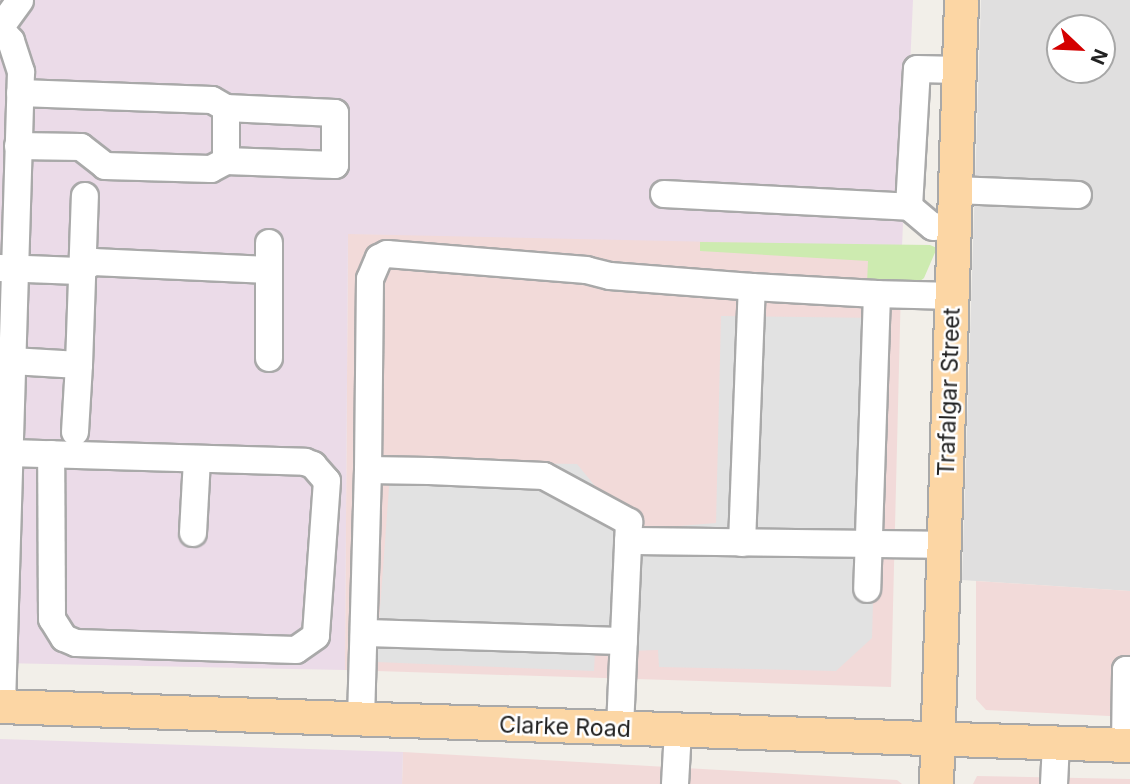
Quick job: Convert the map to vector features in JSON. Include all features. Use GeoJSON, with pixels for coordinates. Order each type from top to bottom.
{"type":"FeatureCollection","features":[{"type":"Feature","properties":{"kind":"main road","name":"Trafalgar Street"},"geometry":{"type":"LineString","coordinates":[[936,784],[961,0]]}},
{"type":"Feature","properties":{"kind":"main road","name":"Clarke Road"},"geometry":{"type":"LineString","coordinates":[[1,706],[1127,745]]}},
{"type":"Feature","properties":{"kind":"street"},"geometry":{"type":"LineString","coordinates":[[1,706],[5,453],[12,360],[8,210],[18,146],[21,72],[11,41],[0,28],[20,0]]}},
{"type":"Feature","properties":{"kind":"street"},"geometry":{"type":"LineString","coordinates":[[909,207],[917,69],[959,70]]}},
{"type":"Feature","properties":{"kind":"street"},"geometry":{"type":"LineString","coordinates":[[18,146],[81,147],[105,166],[211,169],[226,161],[335,165],[335,113],[226,108],[212,100],[20,93]]}},
{"type":"Feature","properties":{"kind":"street"},"geometry":{"type":"LineString","coordinates":[[226,108],[226,161]]}},
{"type":"Feature","properties":{"kind":"street"},"geometry":{"type":"LineString","coordinates":[[955,190],[1078,195]]}},
{"type":"Feature","properties":{"kind":"street"},"geometry":{"type":"LineString","coordinates":[[664,194],[909,207],[933,227],[954,226]]}},
{"type":"Feature","properties":{"kind":"street"},"geometry":{"type":"LineString","coordinates":[[75,432],[79,365],[79,271],[85,196]]}},
{"type":"Feature","properties":{"kind":"street"},"geometry":{"type":"LineString","coordinates":[[268,358],[269,243]]}},
{"type":"Feature","properties":{"kind":"street"},"geometry":{"type":"LineString","coordinates":[[360,720],[365,632],[370,279],[379,258],[387,254],[533,265],[752,287],[952,296]]}},
{"type":"Feature","properties":{"kind":"street"},"geometry":{"type":"LineString","coordinates":[[8,268],[79,271],[93,262],[269,270]]}},
{"type":"Feature","properties":{"kind":"street"},"geometry":{"type":"LineString","coordinates":[[742,543],[752,287]]}},
{"type":"Feature","properties":{"kind":"street"},"geometry":{"type":"LineString","coordinates":[[867,589],[877,294]]}},
{"type":"Feature","properties":{"kind":"street"},"geometry":{"type":"LineString","coordinates":[[12,360],[79,365]]}},
{"type":"Feature","properties":{"kind":"street"},"geometry":{"type":"LineString","coordinates":[[5,453],[51,454],[305,462],[327,481],[320,621],[316,636],[296,650],[76,643],[64,638],[52,618],[51,454]]}},
{"type":"Feature","properties":{"kind":"street"},"geometry":{"type":"LineString","coordinates":[[193,533],[197,459]]}},
{"type":"Feature","properties":{"kind":"street"},"geometry":{"type":"LineString","coordinates":[[368,470],[544,476],[629,522],[620,729]]}},
{"type":"Feature","properties":{"kind":"street"},"geometry":{"type":"LineString","coordinates":[[628,541],[944,545]]}},
{"type":"Feature","properties":{"kind":"street"},"geometry":{"type":"LineString","coordinates":[[365,632],[624,641]]}},
{"type":"Feature","properties":{"kind":"street"},"geometry":{"type":"LineString","coordinates":[[1127,745],[1126,670],[1130,670]]}},
{"type":"Feature","properties":{"kind":"street"},"geometry":{"type":"LineString","coordinates":[[675,784],[678,731]]}},
{"type":"Feature","properties":{"kind":"street"},"geometry":{"type":"LineString","coordinates":[[1054,784],[1056,743]]}},
{"type":"Feature","properties":{"kind":"shaded area"},"geometry":{"type":"Polygon","coordinates":[[[0,0],[913,0],[902,246],[348,234],[345,670],[0,663],[0,0]]]}},
{"type":"Feature","properties":{"kind":"shaded area"},"geometry":{"type":"Polygon","coordinates":[[[981,0],[1130,0],[1130,591],[962,580],[981,0]]]}},
{"type":"Feature","properties":{"kind":"shaded area"},"geometry":{"type":"Polygon","coordinates":[[[348,234],[568,235],[902,246],[891,687],[345,670],[348,234]]]}},
{"type":"Feature","properties":{"kind":"shaded area"},"geometry":{"type":"Polygon","coordinates":[[[721,316],[881,318],[872,638],[836,671],[659,667],[658,650],[595,652],[594,671],[376,662],[391,461],[577,464],[631,530],[716,523],[721,316]]]}},
{"type":"Feature","properties":{"kind":"shaded area"},"geometry":{"type":"Polygon","coordinates":[[[976,581],[1130,591],[1130,717],[986,710],[976,699],[976,581]]]}},
{"type":"Feature","properties":{"kind":"shaded area"},"geometry":{"type":"Polygon","coordinates":[[[0,739],[403,752],[402,784],[0,784],[0,739]]]}},
{"type":"Feature","properties":{"kind":"shaded area"},"geometry":{"type":"Polygon","coordinates":[[[403,752],[897,780],[902,784],[402,784],[403,752]]]}},
{"type":"Feature","properties":{"kind":"shaded area"},"geometry":{"type":"Polygon","coordinates":[[[977,776],[1130,779],[1130,784],[973,784],[977,776]]]}},
{"type":"Feature","properties":{"kind":"green space"},"geometry":{"type":"Polygon","coordinates":[[[700,242],[930,245],[937,248],[924,278],[910,289],[867,283],[868,261],[700,251],[700,242]]]}}]}
